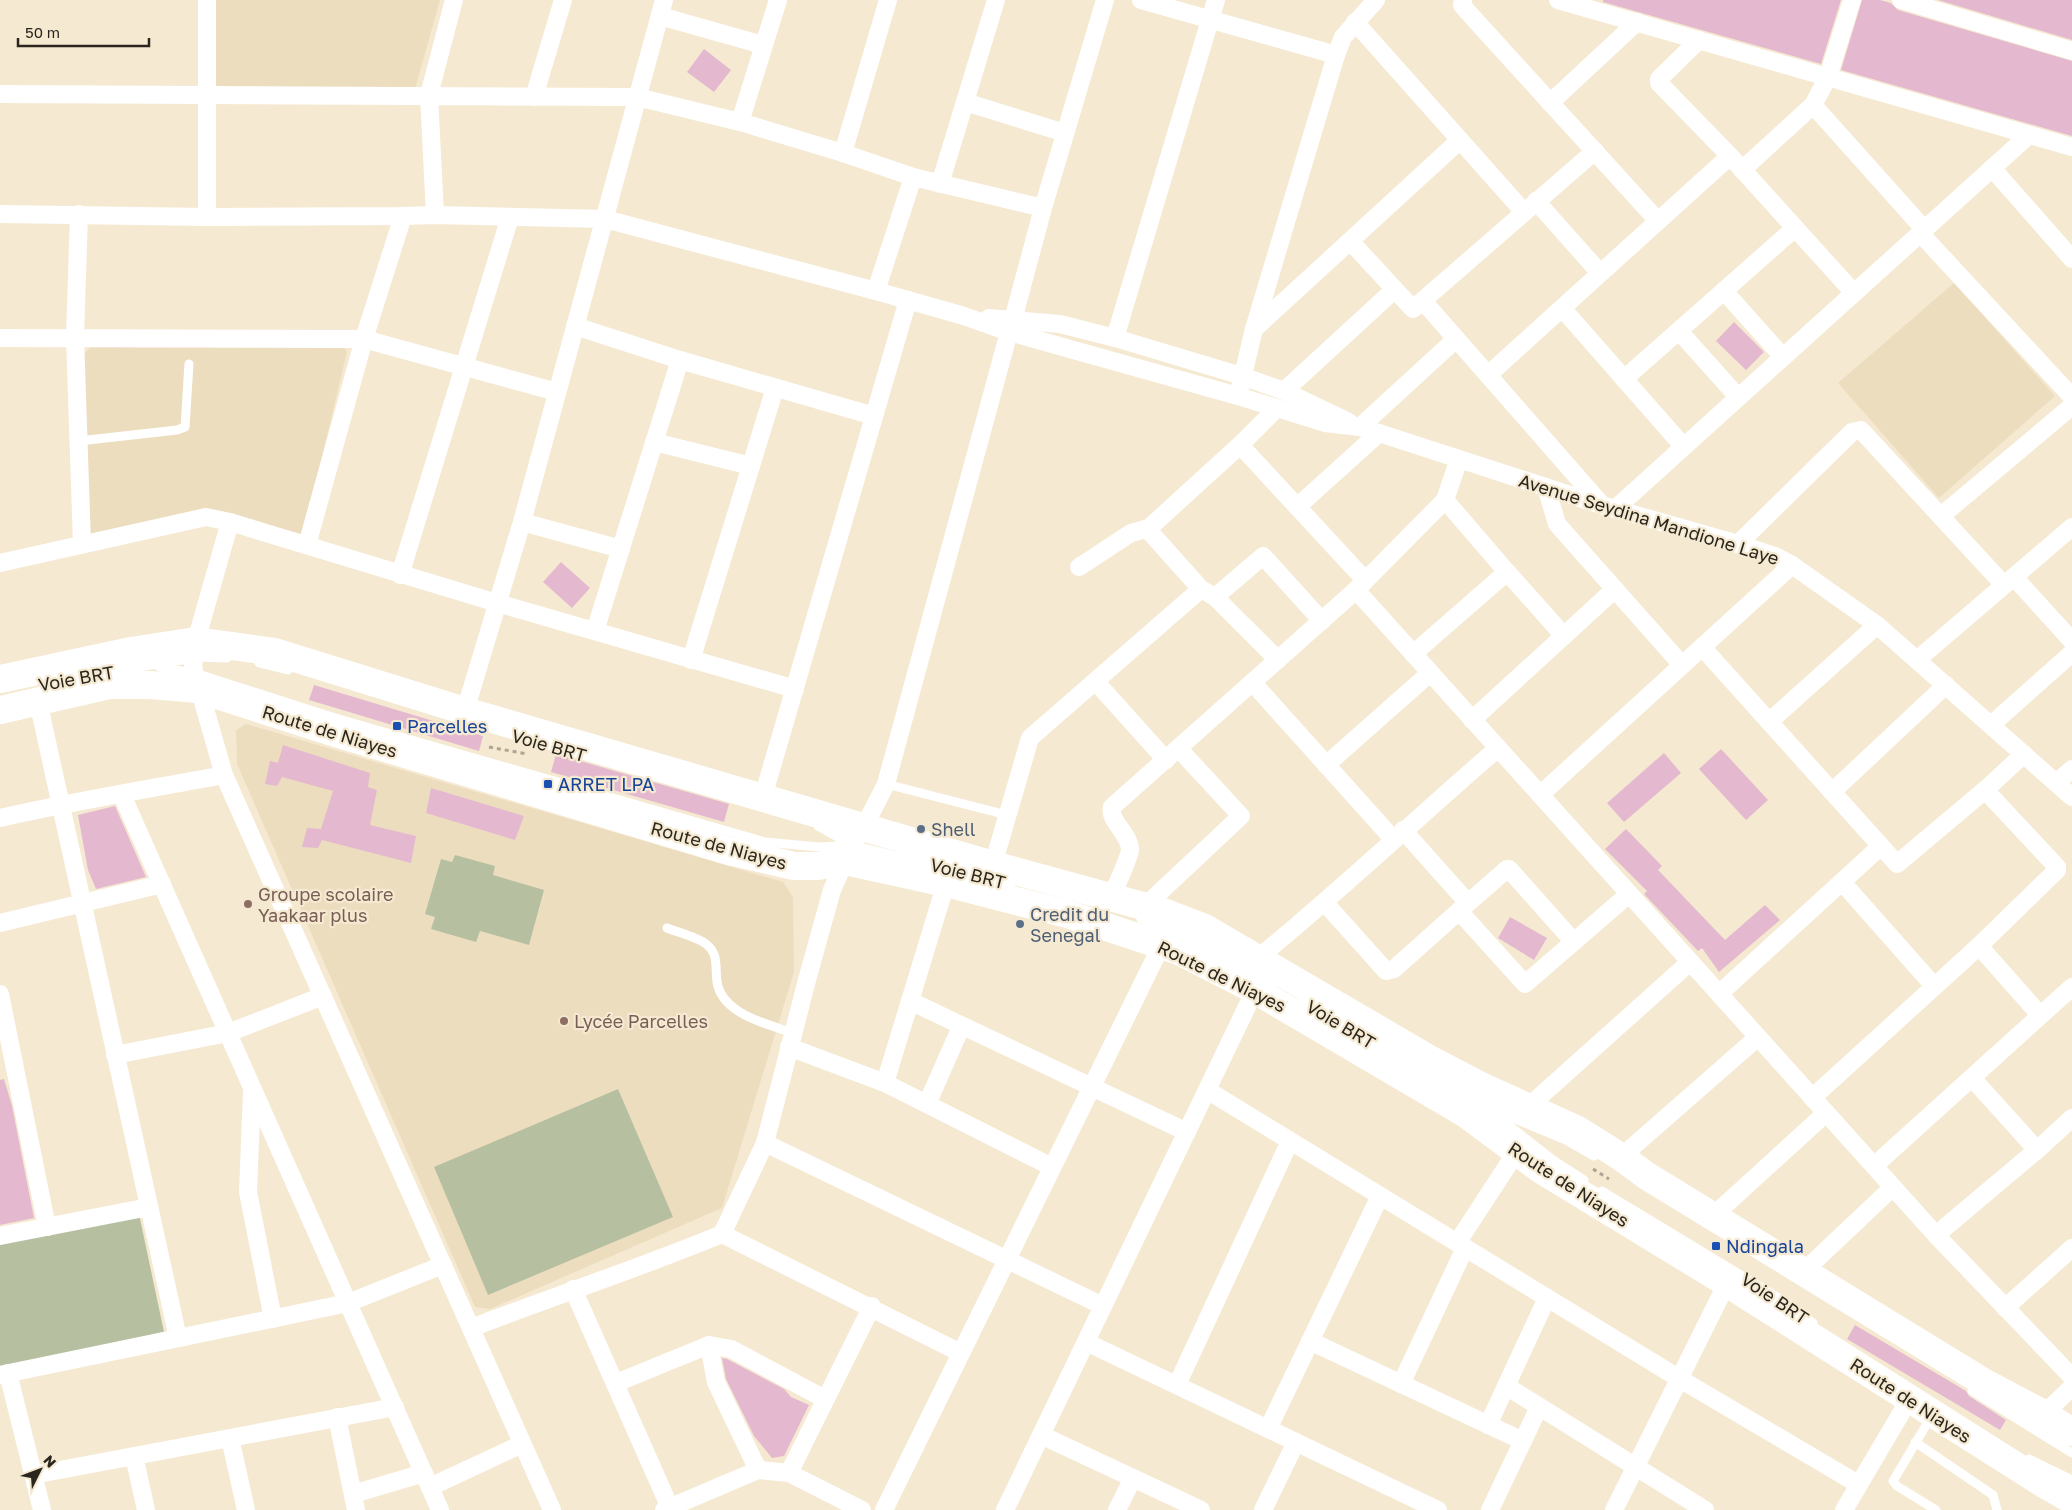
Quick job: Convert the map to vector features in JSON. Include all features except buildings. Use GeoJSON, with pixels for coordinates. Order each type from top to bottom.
{"type":"FeatureCollection","features":[{"type":"Feature","properties":{"kind":"main road","name":"Route de Niayes"},"geometry":{"type":"LineString","coordinates":[[0,680],[131,651],[195,666],[344,736],[738,853],[794,866],[818,866],[854,844],[993,865],[1111,898],[1139,912],[1161,911],[1205,928],[1431,1060],[1527,1108],[1578,1130],[1612,1159],[1647,1176],[1984,1383],[2044,1414],[2072,1432]]}},
{"type":"Feature","properties":{"kind":"main road","name":"Route de Niayes"},"geometry":{"type":"LineString","coordinates":[[0,710],[109,685],[150,685],[195,666],[275,652],[456,713],[763,797],[854,844],[946,883],[1067,914],[1162,944],[1276,990],[1466,1114],[1540,1169],[1918,1398],[2069,1497]]}},
{"type":"Feature","properties":{"kind":"street"},"geometry":{"type":"LineString","coordinates":[[207,217],[208,0]]}},
{"type":"Feature","properties":{"kind":"street"},"geometry":{"type":"LineString","coordinates":[[435,215],[429,95],[454,0]]}},
{"type":"Feature","properties":{"kind":"street"},"geometry":{"type":"LineString","coordinates":[[534,97],[563,0]]}},
{"type":"Feature","properties":{"kind":"street"},"geometry":{"type":"LineString","coordinates":[[740,122],[778,0]]}},
{"type":"Feature","properties":{"kind":"street"},"geometry":{"type":"LineString","coordinates":[[843,153],[888,0]]}},
{"type":"Feature","properties":{"kind":"street"},"geometry":{"type":"LineString","coordinates":[[940,184],[996,0]]}},
{"type":"Feature","properties":{"kind":"street"},"geometry":{"type":"LineString","coordinates":[[471,1328],[573,1289],[662,1259],[722,1234],[765,1142],[832,890],[886,784],[1043,208],[1104,0]]}},
{"type":"Feature","properties":{"kind":"street"},"geometry":{"type":"LineString","coordinates":[[1141,0],[1336,55]]}},
{"type":"Feature","properties":{"kind":"street"},"geometry":{"type":"LineString","coordinates":[[1115,338],[1216,0]]}},
{"type":"Feature","properties":{"kind":"street"},"geometry":{"type":"LineString","coordinates":[[1238,396],[1254,329],[1342,37],[1376,0]]}},
{"type":"Feature","properties":{"kind":"street"},"geometry":{"type":"LineString","coordinates":[[1463,0],[1462,5],[1467,11],[1658,220]]}},
{"type":"Feature","properties":{"kind":"street"},"geometry":{"type":"LineString","coordinates":[[1558,0],[2072,147]]}},
{"type":"Feature","properties":{"kind":"street"},"geometry":{"type":"LineString","coordinates":[[1742,170],[1813,105],[1828,77],[1852,0]]}},
{"type":"Feature","properties":{"kind":"street"},"geometry":{"type":"LineString","coordinates":[[1901,0],[2072,51]]}},
{"type":"Feature","properties":{"kind":"street"},"geometry":{"type":"LineString","coordinates":[[456,713],[497,603],[522,522],[662,8],[763,45]]}},
{"type":"Feature","properties":{"kind":"street"},"geometry":{"type":"LineString","coordinates":[[1355,22],[1460,140],[1600,273]]}},
{"type":"Feature","properties":{"kind":"street"},"geometry":{"type":"LineString","coordinates":[[1550,102],[1637,22]]}},
{"type":"Feature","properties":{"kind":"street"},"geometry":{"type":"LineString","coordinates":[[1699,40],[1659,79],[1659,84],[1730,156],[1854,293]]}},
{"type":"Feature","properties":{"kind":"street"},"geometry":{"type":"LineString","coordinates":[[0,94],[638,97],[740,122],[843,153],[913,177],[1043,208]]}},
{"type":"Feature","properties":{"kind":"street"},"geometry":{"type":"LineString","coordinates":[[965,102],[1065,133]]}},
{"type":"Feature","properties":{"kind":"street"},"geometry":{"type":"LineString","coordinates":[[1813,105],[1922,231],[2072,397]]}},
{"type":"Feature","properties":{"kind":"street"},"geometry":{"type":"LineString","coordinates":[[1423,301],[1608,507],[1684,446],[2029,135]]}},
{"type":"Feature","properties":{"kind":"street"},"geometry":{"type":"LineString","coordinates":[[1254,329],[1460,140]]}},
{"type":"Feature","properties":{"kind":"street"},"geometry":{"type":"LineString","coordinates":[[1350,241],[1412,310],[1594,151]]}},
{"type":"Feature","properties":{"kind":"street"},"geometry":{"type":"LineString","coordinates":[[1488,375],[1730,156]]}},
{"type":"Feature","properties":{"kind":"street"},"geometry":{"type":"LineString","coordinates":[[1992,168],[2072,259]]}},
{"type":"Feature","properties":{"kind":"street"},"geometry":{"type":"LineString","coordinates":[[876,291],[913,177]]}},
{"type":"Feature","properties":{"kind":"street"},"geometry":{"type":"LineString","coordinates":[[0,214],[207,217],[435,215],[605,220],[964,316],[1011,326],[1325,423],[1360,427],[1456,339]]}},
{"type":"Feature","properties":{"kind":"street"},"geometry":{"type":"LineString","coordinates":[[79,214],[76,337],[82,544]]}},
{"type":"Feature","properties":{"kind":"street"},"geometry":{"type":"LineString","coordinates":[[307,545],[364,339],[403,216]]}},
{"type":"Feature","properties":{"kind":"street"},"geometry":{"type":"LineString","coordinates":[[400,574],[462,366],[510,217]]}},
{"type":"Feature","properties":{"kind":"street"},"geometry":{"type":"LineString","coordinates":[[1624,380],[1795,228]]}},
{"type":"Feature","properties":{"kind":"street"},"geometry":{"type":"LineString","coordinates":[[1284,391],[1394,290]]}},
{"type":"Feature","properties":{"kind":"street"},"geometry":{"type":"LineString","coordinates":[[1724,291],[1783,357]]}},
{"type":"Feature","properties":{"kind":"street"},"geometry":{"type":"LineString","coordinates":[[763,797],[908,300]]}},
{"type":"Feature","properties":{"kind":"street"},"geometry":{"type":"LineString","coordinates":[[1562,308],[1684,446]]}},
{"type":"Feature","properties":{"kind":"street"},"geometry":{"type":"LineString","coordinates":[[1011,326],[1060,324],[1115,338],[1242,376],[1284,391],[1360,427]]}},
{"type":"Feature","properties":{"kind":"street"},"geometry":{"type":"LineString","coordinates":[[576,326],[680,360],[874,416]]}},
{"type":"Feature","properties":{"kind":"street"},"geometry":{"type":"LineString","coordinates":[[1679,331],[1738,398]]}},
{"type":"Feature","properties":{"kind":"street"},"geometry":{"type":"LineString","coordinates":[[0,338],[364,339],[557,392]]}},
{"type":"Feature","properties":{"kind":"street"},"geometry":{"type":"LineString","coordinates":[[595,631],[680,360]]}},
{"type":"Feature","properties":{"kind":"street"},"geometry":{"type":"LineString","coordinates":[[691,660],[775,388]]}},
{"type":"Feature","properties":{"kind":"street"},"geometry":{"type":"LineString","coordinates":[[1941,516],[2072,406]]}},
{"type":"Feature","properties":{"kind":"street"},"geometry":{"type":"LineString","coordinates":[[1079,567],[1131,533],[1149,528],[1240,445],[1276,409]]}},
{"type":"Feature","properties":{"kind":"street","name":"Avenue Seydina Mandione Laye"},"geometry":{"type":"LineString","coordinates":[[1360,427],[1608,507],[1775,556],[1792,565],[1877,625],[1918,659],[2072,797]]}},
{"type":"Feature","properties":{"kind":"street"},"geometry":{"type":"LineString","coordinates":[[1738,544],[1852,432],[1861,430],[1941,516],[2072,642]]}},
{"type":"Feature","properties":{"kind":"street"},"geometry":{"type":"LineString","coordinates":[[1297,507],[1379,433]]}},
{"type":"Feature","properties":{"kind":"street"},"geometry":{"type":"LineString","coordinates":[[654,442],[751,466]]}},
{"type":"Feature","properties":{"kind":"street"},"geometry":{"type":"LineString","coordinates":[[1240,445],[1297,507],[1413,654],[1936,1235],[2072,1377]]}},
{"type":"Feature","properties":{"kind":"street"},"geometry":{"type":"LineString","coordinates":[[1111,898],[1130,850],[1124,833],[1113,818],[1112,807],[1173,755],[1322,621],[1445,500],[1459,459]]}},
{"type":"Feature","properties":{"kind":"street"},"geometry":{"type":"LineString","coordinates":[[1546,487],[1557,524],[1682,665]]}},
{"type":"Feature","properties":{"kind":"street"},"geometry":{"type":"LineString","coordinates":[[1445,500],[1564,636]]}},
{"type":"Feature","properties":{"kind":"street"},"geometry":{"type":"LineString","coordinates":[[0,563],[206,517],[230,522],[497,603],[795,689]]}},
{"type":"Feature","properties":{"kind":"street"},"geometry":{"type":"LineString","coordinates":[[230,522],[195,666],[224,774],[552,1510]]}},
{"type":"Feature","properties":{"kind":"street"},"geometry":{"type":"LineString","coordinates":[[522,522],[620,550]]}},
{"type":"Feature","properties":{"kind":"street"},"geometry":{"type":"LineString","coordinates":[[1918,659],[2072,527]]}},
{"type":"Feature","properties":{"kind":"street"},"geometry":{"type":"LineString","coordinates":[[1149,528],[1149,531],[1208,593],[1278,660]]}},
{"type":"Feature","properties":{"kind":"street"},"geometry":{"type":"LineString","coordinates":[[993,865],[1030,738],[1096,682],[1208,593],[1263,556],[1322,621]]}},
{"type":"Feature","properties":{"kind":"street"},"geometry":{"type":"LineString","coordinates":[[1540,794],[1792,565]]}},
{"type":"Feature","properties":{"kind":"street"},"geometry":{"type":"LineString","coordinates":[[1413,654],[1507,572]]}},
{"type":"Feature","properties":{"kind":"street"},"geometry":{"type":"LineString","coordinates":[[1472,720],[1615,589]]}},
{"type":"Feature","properties":{"kind":"street"},"geometry":{"type":"LineString","coordinates":[[1769,722],[1877,625]]}},
{"type":"Feature","properties":{"kind":"street"},"geometry":{"type":"LineString","coordinates":[[1702,648],[1899,864],[2024,754]]}},
{"type":"Feature","properties":{"kind":"street"},"geometry":{"type":"LineString","coordinates":[[1991,725],[2072,653]]}},
{"type":"Feature","properties":{"kind":"street"},"geometry":{"type":"LineString","coordinates":[[1326,765],[1430,673]]}},
{"type":"Feature","properties":{"kind":"street"},"geometry":{"type":"LineString","coordinates":[[1096,682],[1241,816],[1139,912]]}},
{"type":"Feature","properties":{"kind":"street"},"geometry":{"type":"LineString","coordinates":[[1253,683],[1326,765],[1398,835],[1463,907],[1525,984],[1629,894]]}},
{"type":"Feature","properties":{"kind":"street"},"geometry":{"type":"LineString","coordinates":[[1832,792],[1946,685]]}},
{"type":"Feature","properties":{"kind":"street"},"geometry":{"type":"LineString","coordinates":[[38,701],[178,1338]]}},
{"type":"Feature","properties":{"kind":"street"},"geometry":{"type":"LineString","coordinates":[[1257,959],[1325,903],[1398,835],[1498,748]]}},
{"type":"Feature","properties":{"kind":"street"},"geometry":{"type":"LineString","coordinates":[[2056,782],[2072,769]]}},
{"type":"Feature","properties":{"kind":"street"},"geometry":{"type":"LineString","coordinates":[[0,818],[61,804],[122,795],[224,774]]}},
{"type":"Feature","properties":{"kind":"street"},"geometry":{"type":"LineString","coordinates":[[1812,1098],[1978,946],[2057,870],[2057,867],[1985,790]]}},
{"type":"Feature","properties":{"kind":"street"},"geometry":{"type":"LineString","coordinates":[[122,795],[440,1510]]}},
{"type":"Feature","properties":{"kind":"street"},"geometry":{"type":"LineString","coordinates":[[1719,994],[1881,846]]}},
{"type":"Feature","properties":{"kind":"street"},"geometry":{"type":"LineString","coordinates":[[1325,903],[1386,971],[1394,969],[1507,869],[1510,869],[1574,942]]}},
{"type":"Feature","properties":{"kind":"street"},"geometry":{"type":"LineString","coordinates":[[1842,882],[1934,986]]}},
{"type":"Feature","properties":{"kind":"street"},"geometry":{"type":"LineString","coordinates":[[885,1083],[946,883]]}},
{"type":"Feature","properties":{"kind":"street"},"geometry":{"type":"LineString","coordinates":[[0,923],[162,884]]}},
{"type":"Feature","properties":{"kind":"street"},"geometry":{"type":"LineString","coordinates":[[884,1510],[1162,944]]}},
{"type":"Feature","properties":{"kind":"street"},"geometry":{"type":"LineString","coordinates":[[1978,946],[2040,1015]]}},
{"type":"Feature","properties":{"kind":"street"},"geometry":{"type":"LineString","coordinates":[[1527,1108],[1690,962]]}},
{"type":"Feature","properties":{"kind":"street"},"geometry":{"type":"LineString","coordinates":[[1874,1166],[2072,987]]}},
{"type":"Feature","properties":{"kind":"street"},"geometry":{"type":"LineString","coordinates":[[1005,1510],[1207,1090],[1276,990]]}},
{"type":"Feature","properties":{"kind":"street"},"geometry":{"type":"LineString","coordinates":[[0,994],[47,1226]]}},
{"type":"Feature","properties":{"kind":"street"},"geometry":{"type":"LineString","coordinates":[[116,1055],[228,1033],[323,996]]}},
{"type":"Feature","properties":{"kind":"street"},"geometry":{"type":"LineString","coordinates":[[910,1001],[961,1027],[1187,1132]]}},
{"type":"Feature","properties":{"kind":"street"},"geometry":{"type":"LineString","coordinates":[[927,1104],[961,1027]]}},
{"type":"Feature","properties":{"kind":"street"},"geometry":{"type":"LineString","coordinates":[[1612,1159],[1758,1037]]}},
{"type":"Feature","properties":{"kind":"street"},"geometry":{"type":"LineString","coordinates":[[791,1040],[885,1083],[1052,1167]]}},
{"type":"Feature","properties":{"kind":"street"},"geometry":{"type":"LineString","coordinates":[[1972,1078],[2037,1150]]}},
{"type":"Feature","properties":{"kind":"street"},"geometry":{"type":"LineString","coordinates":[[252,1087],[248,1192],[273,1318]]}},
{"type":"Feature","properties":{"kind":"street"},"geometry":{"type":"LineString","coordinates":[[1207,1090],[1680,1379],[1858,1484]]}},
{"type":"Feature","properties":{"kind":"street"},"geometry":{"type":"LineString","coordinates":[[1713,1216],[1826,1113]]}},
{"type":"Feature","properties":{"kind":"street"},"geometry":{"type":"LineString","coordinates":[[1936,1235],[2070,1123]]}},
{"type":"Feature","properties":{"kind":"street"},"geometry":{"type":"LineString","coordinates":[[1177,1385],[1290,1141]]}},
{"type":"Feature","properties":{"kind":"street"},"geometry":{"type":"LineString","coordinates":[[765,1142],[1103,1306]]}},
{"type":"Feature","properties":{"kind":"street"},"geometry":{"type":"LineString","coordinates":[[1401,1384],[1461,1245],[1517,1151]]}},
{"type":"Feature","properties":{"kind":"street"},"geometry":{"type":"LineString","coordinates":[[1803,1272],[1893,1187]]}},
{"type":"Feature","properties":{"kind":"street"},"geometry":{"type":"LineString","coordinates":[[1268,1429],[1380,1196]]}},
{"type":"Feature","properties":{"kind":"street"},"geometry":{"type":"LineString","coordinates":[[0,1236],[149,1207]]}},
{"type":"Feature","properties":{"kind":"street"},"geometry":{"type":"LineString","coordinates":[[722,1234],[872,1306],[961,1352]]}},
{"type":"Feature","properties":{"kind":"street"},"geometry":{"type":"LineString","coordinates":[[2005,1308],[2072,1248]]}},
{"type":"Feature","properties":{"kind":"street"},"geometry":{"type":"LineString","coordinates":[[42,1510],[4,1374],[348,1303],[443,1265]]}},
{"type":"Feature","properties":{"kind":"street"},"geometry":{"type":"LineString","coordinates":[[1614,1510],[1727,1283]]}},
{"type":"Feature","properties":{"kind":"street"},"geometry":{"type":"LineString","coordinates":[[573,1289],[616,1383],[668,1509],[758,1470],[788,1473],[862,1510]]}},
{"type":"Feature","properties":{"kind":"street"},"geometry":{"type":"LineString","coordinates":[[1488,1425],[1547,1298]]}},
{"type":"Feature","properties":{"kind":"street"},"geometry":{"type":"LineString","coordinates":[[788,1473],[872,1306]]}},
{"type":"Feature","properties":{"kind":"street"},"geometry":{"type":"LineString","coordinates":[[1310,1341],[1523,1441]]}},
{"type":"Feature","properties":{"kind":"street"},"geometry":{"type":"LineString","coordinates":[[1086,1342],[1438,1510]]}},
{"type":"Feature","properties":{"kind":"street"},"geometry":{"type":"LineString","coordinates":[[616,1383],[709,1345],[731,1349],[826,1399]]}},
{"type":"Feature","properties":{"kind":"street"},"geometry":{"type":"LineString","coordinates":[[709,1345],[716,1382],[758,1470]]}},
{"type":"Feature","properties":{"kind":"street"},"geometry":{"type":"LineString","coordinates":[[1506,1386],[1705,1510]]}},
{"type":"Feature","properties":{"kind":"street"},"geometry":{"type":"LineString","coordinates":[[2044,1414],[2072,1386]]}},
{"type":"Feature","properties":{"kind":"street"},"geometry":{"type":"LineString","coordinates":[[1844,1510],[1858,1484],[1918,1398]]}},
{"type":"Feature","properties":{"kind":"street"},"geometry":{"type":"LineString","coordinates":[[33,1475],[395,1407]]}},
{"type":"Feature","properties":{"kind":"street"},"geometry":{"type":"LineString","coordinates":[[1490,1510],[1539,1407]]}},
{"type":"Feature","properties":{"kind":"street"},"geometry":{"type":"LineString","coordinates":[[337,1417],[354,1502],[427,1480],[522,1444]]}},
{"type":"Feature","properties":{"kind":"street"},"geometry":{"type":"LineString","coordinates":[[1041,1435],[1201,1510]]}},
{"type":"Feature","properties":{"kind":"street"},"geometry":{"type":"LineString","coordinates":[[230,1438],[246,1510]]}},
{"type":"Feature","properties":{"kind":"street"},"geometry":{"type":"LineString","coordinates":[[1263,1510],[1296,1442]]}},
{"type":"Feature","properties":{"kind":"street"},"geometry":{"type":"LineString","coordinates":[[134,1456],[146,1510]]}},
{"type":"Feature","properties":{"kind":"street"},"geometry":{"type":"LineString","coordinates":[[1117,1510],[1133,1478]]}},
{"type":"Feature","properties":{"kind":"lane"},"geometry":{"type":"LineString","coordinates":[[79,441],[177,430],[185,427],[188,364]]}},
{"type":"Feature","properties":{"kind":"lane","name":"Voie BRT"},"geometry":{"type":"LineString","coordinates":[[69,678],[152,666],[195,666],[234,658]]}},
{"type":"Feature","properties":{"kind":"lane"},"geometry":{"type":"LineString","coordinates":[[251,661],[296,672]]}},
{"type":"Feature","properties":{"kind":"lane","name":"Voie BRT"},"geometry":{"type":"LineString","coordinates":[[152,666],[195,666]]}},
{"type":"Feature","properties":{"kind":"lane","name":"Voie BRT"},"geometry":{"type":"LineString","coordinates":[[456,713],[795,818]]}},
{"type":"Feature","properties":{"kind":"lane"},"geometry":{"type":"LineString","coordinates":[[886,784],[1007,815]]}},
{"type":"Feature","properties":{"kind":"lane","name":"Voie BRT"},"geometry":{"type":"LineString","coordinates":[[811,823],[854,844],[1023,887]]}},
{"type":"Feature","properties":{"kind":"lane","name":"Voie BRT"},"geometry":{"type":"LineString","coordinates":[[1139,912],[1161,926],[1206,947],[1276,990],[1484,1106],[1612,1159]]}},
{"type":"Feature","properties":{"kind":"lane"},"geometry":{"type":"LineString","coordinates":[[666,928],[705,943],[716,957],[717,984],[724,998],[741,1013],[791,1040]]}},
{"type":"Feature","properties":{"kind":"lane","name":"Voie BRT"},"geometry":{"type":"LineString","coordinates":[[1484,1106],[1553,1160],[1792,1306],[1825,1333],[1885,1372]]}},
{"type":"Feature","properties":{"kind":"lane","name":"Voie BRT"},"geometry":{"type":"LineString","coordinates":[[1654,1192],[1806,1283],[1821,1294]]}},
{"type":"Feature","properties":{"kind":"lane"},"geometry":{"type":"LineString","coordinates":[[1966,1387],[2072,1453]]}},
{"type":"Feature","properties":{"kind":"lane"},"geometry":{"type":"LineString","coordinates":[[1918,1398],[1916,1442],[1893,1481],[1897,1486],[1936,1510]]}},
{"type":"Feature","properties":{"kind":"lane"},"geometry":{"type":"LineString","coordinates":[[1916,1442],[1993,1495],[1997,1510]]}},
{"type":"Feature","properties":{"kind":"lane"},"geometry":{"type":"LineString","coordinates":[[2016,1452],[2069,1497]]}},
{"type":"Feature","properties":{"kind":"path"},"geometry":{"type":"LineString","coordinates":[[480,746],[536,755]]}},
{"type":"Feature","properties":{"kind":"shaded area"},"geometry":{"type":"Polygon","coordinates":[[[213,0],[440,0],[415,89],[213,88],[213,0]]]}},
{"type":"Feature","properties":{"kind":"shaded area"},"geometry":{"type":"Polygon","coordinates":[[[1954,283],[2055,396],[1939,498],[1838,383],[1954,283]]]}},
{"type":"Feature","properties":{"kind":"shaded area"},"geometry":{"type":"Polygon","coordinates":[[[343,346],[347,352],[304,532],[296,536],[205,508],[90,536],[84,529],[84,354],[91,347],[343,346]]]}},
{"type":"Feature","properties":{"kind":"shaded area","name":"Lycée Parcelles"},"geometry":{"type":"Polygon","coordinates":[[[246,724],[783,882],[793,897],[794,972],[722,1208],[490,1309],[475,1307],[237,764],[236,730],[246,724]]]}},
{"type":"Feature","properties":{"kind":"green space"},"geometry":{"type":"Polygon","coordinates":[[[455,855],[495,866],[493,875],[544,890],[529,945],[480,931],[476,942],[431,929],[435,917],[425,914],[441,859],[452,862],[455,855]]]}},
{"type":"Feature","properties":{"kind":"green space"},"geometry":{"type":"Polygon","coordinates":[[[618,1089],[673,1217],[488,1295],[434,1167],[618,1089]]]}},
{"type":"Feature","properties":{"kind":"green space"},"geometry":{"type":"Polygon","coordinates":[[[139,1214],[164,1332],[0,1368],[0,1244],[139,1214]]]}},
{"type":"Feature","properties":{"kind":"place","name":"Parcelles"},"geometry":{"type":"Point","coordinates":[397,726]}},
{"type":"Feature","properties":{"kind":"place","name":"ARRET LPA"},"geometry":{"type":"Point","coordinates":[548,784]}},
{"type":"Feature","properties":{"kind":"place","name":"Shell"},"geometry":{"type":"Point","coordinates":[921,829]}},
{"type":"Feature","properties":{"kind":"place","name":"Groupe scolaire Yaakaar plus"},"geometry":{"type":"Point","coordinates":[248,904]}},
{"type":"Feature","properties":{"kind":"place","name":"Credit du Senegal"},"geometry":{"type":"Point","coordinates":[1020,924]}},
{"type":"Feature","properties":{"kind":"place","name":"Lycée Parcelles"},"geometry":{"type":"Point","coordinates":[564,1021]}},
{"type":"Feature","properties":{"kind":"place","name":"Ndingala"},"geometry":{"type":"Point","coordinates":[1716,1246]}}]}
